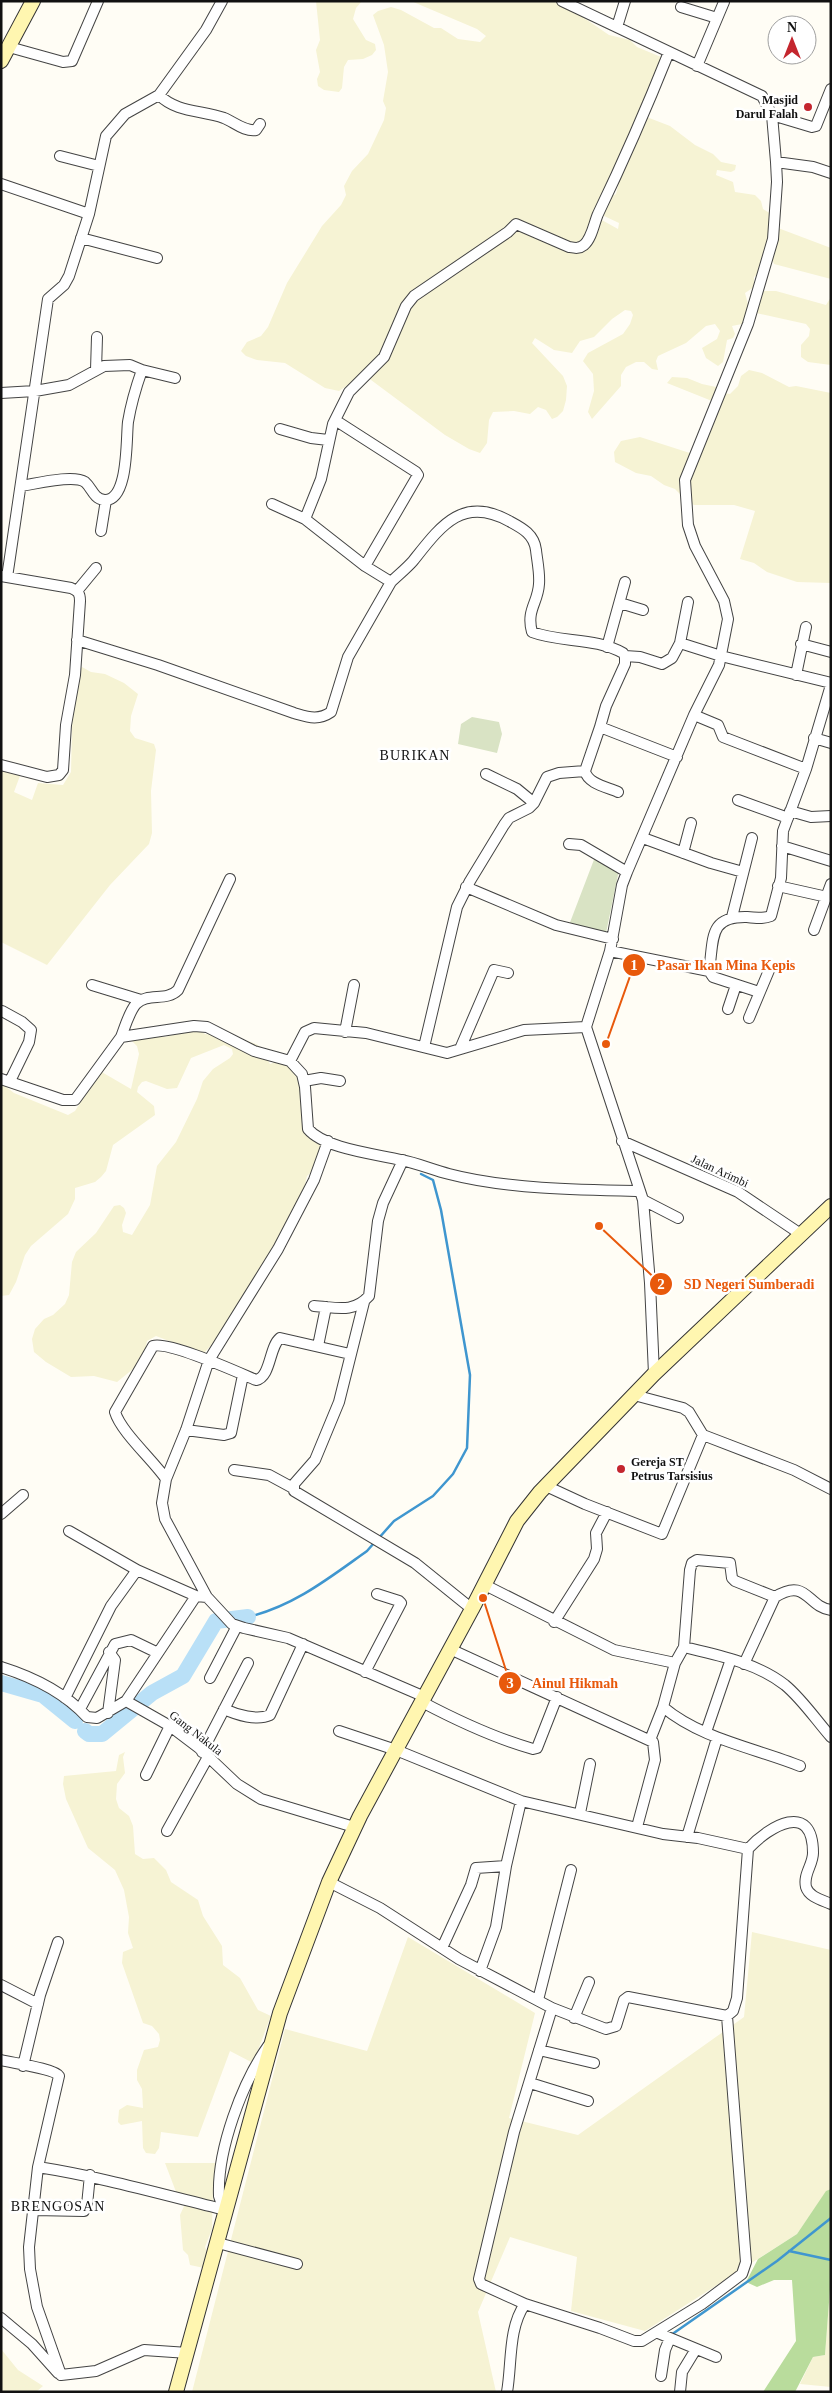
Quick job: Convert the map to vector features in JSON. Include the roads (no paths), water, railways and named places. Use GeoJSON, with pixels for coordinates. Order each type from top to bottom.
{"type":"FeatureCollection","features":[{"type":"Feature","properties":{"kind":"main road"},"geometry":{"type":"LineString","coordinates":[[1,61],[33,1]]}},
{"type":"Feature","properties":{"kind":"main road"},"geometry":{"type":"LineString","coordinates":[[176,2392],[272,2041],[286,1997],[329,1882],[354,1827],[424,1700],[516,1521],[546,1486],[654,1374],[831,1206]]}},
{"type":"Feature","properties":{"kind":"street"},"geometry":{"type":"LineString","coordinates":[[9,47],[64,62],[72,61],[98,1]]}},
{"type":"Feature","properties":{"kind":"street"},"geometry":{"type":"LineString","coordinates":[[77,591],[4,576],[21,486],[48,299],[67,281],[89,214],[106,136],[125,114],[159,94],[206,30],[222,1]]}},
{"type":"Feature","properties":{"kind":"street"},"geometry":{"type":"LineString","coordinates":[[562,1],[762,96],[772,115],[776,162],[777,182],[773,239],[748,324],[685,480],[688,525],[695,546],[726,609],[728,620],[721,656],[719,665],[694,715],[622,885],[610,951],[586,1027],[641,1196],[650,1283],[654,1374]]}},
{"type":"Feature","properties":{"kind":"street"},"geometry":{"type":"LineString","coordinates":[[617,27],[625,1]]}},
{"type":"Feature","properties":{"kind":"street"},"geometry":{"type":"LineString","coordinates":[[697,66],[724,2]]}},
{"type":"Feature","properties":{"kind":"street"},"geometry":{"type":"LineString","coordinates":[[681,7],[717,18]]}},
{"type":"Feature","properties":{"kind":"street"},"geometry":{"type":"LineString","coordinates":[[305,519],[321,479],[328,440],[349,392],[367,371],[384,357],[406,306],[414,296],[508,232],[516,224],[569,247],[578,248],[583,246],[623,164],[669,52]]}},
{"type":"Feature","properties":{"kind":"street"},"geometry":{"type":"LineString","coordinates":[[772,115],[812,127],[816,126],[831,90]]}},
{"type":"Feature","properties":{"kind":"street"},"geometry":{"type":"LineString","coordinates":[[159,94],[178,107],[191,112],[226,119],[250,131],[256,130],[260,124]]}},
{"type":"Feature","properties":{"kind":"street"},"geometry":{"type":"LineString","coordinates":[[60,156],[99,166]]}},
{"type":"Feature","properties":{"kind":"street"},"geometry":{"type":"LineString","coordinates":[[776,162],[813,167],[831,173]]}},
{"type":"Feature","properties":{"kind":"street"},"geometry":{"type":"LineString","coordinates":[[1,184],[89,214]]}},
{"type":"Feature","properties":{"kind":"street"},"geometry":{"type":"LineString","coordinates":[[81,238],[157,258]]}},
{"type":"Feature","properties":{"kind":"street"},"geometry":{"type":"LineString","coordinates":[[96,337],[96,370]]}},
{"type":"Feature","properties":{"kind":"street"},"geometry":{"type":"LineString","coordinates":[[1,393],[34,391],[78,382],[104,366],[130,365],[175,378]]}},
{"type":"Feature","properties":{"kind":"street"},"geometry":{"type":"LineString","coordinates":[[21,486],[74,479],[84,482],[97,497],[106,500],[112,499],[118,493],[126,456],[128,424],[142,370]]}},
{"type":"Feature","properties":{"kind":"street"},"geometry":{"type":"LineString","coordinates":[[336,420],[418,475],[365,566]]}},
{"type":"Feature","properties":{"kind":"street"},"geometry":{"type":"LineString","coordinates":[[280,429],[311,438],[328,440]]}},
{"type":"Feature","properties":{"kind":"street"},"geometry":{"type":"LineString","coordinates":[[101,531],[106,500]]}},
{"type":"Feature","properties":{"kind":"street"},"geometry":{"type":"LineString","coordinates":[[272,504],[305,519],[365,566],[391,582]]}},
{"type":"Feature","properties":{"kind":"street"},"geometry":{"type":"LineString","coordinates":[[77,640],[158,665],[294,714],[312,718],[323,718],[330,712],[348,657],[391,582],[411,563],[434,534],[449,521],[467,511],[480,510],[502,517],[528,532],[534,541],[539,585],[529,614],[532,632],[542,636],[582,640],[621,651],[625,656],[625,664],[606,706],[585,771],[586,777],[592,782],[618,792]]}},
{"type":"Feature","properties":{"kind":"street"},"geometry":{"type":"LineString","coordinates":[[77,591],[96,568]]}},
{"type":"Feature","properties":{"kind":"street"},"geometry":{"type":"LineString","coordinates":[[607,647],[625,582]]}},
{"type":"Feature","properties":{"kind":"street"},"geometry":{"type":"LineString","coordinates":[[1,765],[47,777],[59,775],[63,770],[66,725],[75,675],[80,601],[77,591]]}},
{"type":"Feature","properties":{"kind":"street"},"geometry":{"type":"LineString","coordinates":[[625,656],[640,657],[662,664],[672,658],[680,643],[688,602]]}},
{"type":"Feature","properties":{"kind":"street"},"geometry":{"type":"LineString","coordinates":[[620,603],[643,610]]}},
{"type":"Feature","properties":{"kind":"street"},"geometry":{"type":"LineString","coordinates":[[796,675],[806,627]]}},
{"type":"Feature","properties":{"kind":"street"},"geometry":{"type":"LineString","coordinates":[[680,643],[721,656],[831,684],[806,769],[783,831],[778,886],[770,916],[762,918],[732,917],[720,922],[716,930],[709,971],[713,978],[759,992]]}},
{"type":"Feature","properties":{"kind":"street"},"geometry":{"type":"LineString","coordinates":[[801,644],[831,652]]}},
{"type":"Feature","properties":{"kind":"street"},"geometry":{"type":"LineString","coordinates":[[694,715],[718,725],[723,737],[806,769]]}},
{"type":"Feature","properties":{"kind":"street"},"geometry":{"type":"LineString","coordinates":[[600,727],[677,757]]}},
{"type":"Feature","properties":{"kind":"street"},"geometry":{"type":"LineString","coordinates":[[814,738],[831,743]]}},
{"type":"Feature","properties":{"kind":"street"},"geometry":{"type":"LineString","coordinates":[[424,1047],[457,907],[466,888],[509,818],[529,808],[534,803],[547,777],[559,773],[585,771]]}},
{"type":"Feature","properties":{"kind":"street"},"geometry":{"type":"LineString","coordinates":[[486,774],[517,789],[534,803]]}},
{"type":"Feature","properties":{"kind":"street"},"geometry":{"type":"LineString","coordinates":[[738,800],[789,815],[831,816]]}},
{"type":"Feature","properties":{"kind":"street"},"geometry":{"type":"LineString","coordinates":[[683,853],[691,823]]}},
{"type":"Feature","properties":{"kind":"street"},"geometry":{"type":"LineString","coordinates":[[643,838],[743,872]]}},
{"type":"Feature","properties":{"kind":"street"},"geometry":{"type":"LineString","coordinates":[[732,917],[752,838]]}},
{"type":"Feature","properties":{"kind":"street"},"geometry":{"type":"LineString","coordinates":[[569,844],[581,845],[627,872]]}},
{"type":"Feature","properties":{"kind":"street"},"geometry":{"type":"LineString","coordinates":[[782,846],[831,861]]}},
{"type":"Feature","properties":{"kind":"street"},"geometry":{"type":"LineString","coordinates":[[2,1011],[29,1026],[31,1030],[29,1042],[6,1080],[63,1100],[75,1100],[121,1037],[135,1005],[142,1000],[172,995],[178,990],[230,879]]}},
{"type":"Feature","properties":{"kind":"street"},"geometry":{"type":"LineString","coordinates":[[814,930],[831,884]]}},
{"type":"Feature","properties":{"kind":"street"},"geometry":{"type":"LineString","coordinates":[[778,886],[827,897]]}},
{"type":"Feature","properties":{"kind":"street"},"geometry":{"type":"LineString","coordinates":[[466,888],[556,925],[613,939]]}},
{"type":"Feature","properties":{"kind":"street"},"geometry":{"type":"LineString","coordinates":[[610,951],[709,971]]}},
{"type":"Feature","properties":{"kind":"street"},"geometry":{"type":"LineString","coordinates":[[749,1018],[770,968]]}},
{"type":"Feature","properties":{"kind":"street"},"geometry":{"type":"LineString","coordinates":[[460,1049],[494,970],[508,973]]}},
{"type":"Feature","properties":{"kind":"street"},"geometry":{"type":"LineString","coordinates":[[92,985],[142,1000]]}},
{"type":"Feature","properties":{"kind":"street"},"geometry":{"type":"LineString","coordinates":[[345,1032],[354,985]]}},
{"type":"Feature","properties":{"kind":"street"},"geometry":{"type":"LineString","coordinates":[[728,1009],[736,985]]}},
{"type":"Feature","properties":{"kind":"street"},"geometry":{"type":"LineString","coordinates":[[121,1037],[194,1026],[207,1027],[254,1051],[290,1061],[298,1069],[304,1081],[308,1128],[328,1141],[371,1154],[403,1160],[449,1174],[484,1181],[641,1196],[678,1218]]}},
{"type":"Feature","properties":{"kind":"street"},"geometry":{"type":"LineString","coordinates":[[290,1061],[305,1032],[314,1028],[366,1033],[447,1053],[524,1030],[586,1027]]}},
{"type":"Feature","properties":{"kind":"street"},"geometry":{"type":"LineString","coordinates":[[304,1081],[321,1078],[340,1081]]}},
{"type":"Feature","properties":{"kind":"street"},"geometry":{"type":"LineString","coordinates":[[328,1141],[314,1180],[278,1249],[208,1360],[186,1430],[166,1480],[162,1503],[165,1519],[207,1597],[228,1620],[237,1626],[288,1638],[303,1644],[424,1700],[492,1736],[513,1744],[537,1748],[557,1698]]}},
{"type":"Feature","properties":{"kind":"street","name":"Jalan Arimbi"},"geometry":{"type":"LineString","coordinates":[[622,1141],[738,1192],[802,1235]]}},
{"type":"Feature","properties":{"kind":"street"},"geometry":{"type":"LineString","coordinates":[[291,1488],[315,1460],[339,1402],[350,1354],[355,1345],[364,1302],[372,1290],[378,1221],[383,1203],[403,1160]]}},
{"type":"Feature","properties":{"kind":"street"},"geometry":{"type":"LineString","coordinates":[[314,1306],[343,1309],[364,1302]]}},
{"type":"Feature","properties":{"kind":"street"},"geometry":{"type":"LineString","coordinates":[[318,1346],[326,1307]]}},
{"type":"Feature","properties":{"kind":"street"},"geometry":{"type":"LineString","coordinates":[[166,1480],[116,1416],[116,1408],[153,1346],[162,1345],[208,1360],[256,1380],[260,1378],[275,1343],[280,1338],[350,1354]]}},
{"type":"Feature","properties":{"kind":"street"},"geometry":{"type":"LineString","coordinates":[[186,1430],[224,1435],[231,1433],[243,1375]]}},
{"type":"Feature","properties":{"kind":"street"},"geometry":{"type":"LineString","coordinates":[[634,1395],[686,1410],[703,1435],[794,1470],[831,1489]]}},
{"type":"Feature","properties":{"kind":"street"},"geometry":{"type":"LineString","coordinates":[[546,1486],[662,1534],[703,1435]]}},
{"type":"Feature","properties":{"kind":"street"},"geometry":{"type":"LineString","coordinates":[[234,1470],[254,1472],[280,1480],[297,1493],[415,1563],[472,1609]]}},
{"type":"Feature","properties":{"kind":"street"},"geometry":{"type":"LineString","coordinates":[[1,1514],[23,1495]]}},
{"type":"Feature","properties":{"kind":"street"},"geometry":{"type":"LineString","coordinates":[[554,1622],[594,1560],[597,1550],[596,1533],[606,1512]]}},
{"type":"Feature","properties":{"kind":"street"},"geometry":{"type":"LineString","coordinates":[[69,1531],[137,1570],[196,1596],[207,1597]]}},
{"type":"Feature","properties":{"kind":"street"},"geometry":{"type":"LineString","coordinates":[[650,1740],[663,1707],[676,1663],[684,1647],[692,1563],[697,1560],[730,1563],[732,1578],[735,1581],[775,1597]]}},
{"type":"Feature","properties":{"kind":"street"},"geometry":{"type":"LineString","coordinates":[[64,1698],[111,1606],[137,1570]]}},
{"type":"Feature","properties":{"kind":"street"},"geometry":{"type":"LineString","coordinates":[[484,1585],[554,1622],[614,1650],[676,1663]]}},
{"type":"Feature","properties":{"kind":"street"},"geometry":{"type":"LineString","coordinates":[[744,1664],[775,1597],[784,1591],[796,1590],[810,1596],[825,1610],[831,1610]]}},
{"type":"Feature","properties":{"kind":"street"},"geometry":{"type":"LineString","coordinates":[[365,1672],[401,1603],[377,1594]]}},
{"type":"Feature","properties":{"kind":"street"},"geometry":{"type":"LineString","coordinates":[[1,1667],[41,1681],[80,1709],[87,1717],[91,1718],[131,1705],[158,1653],[196,1596]]}},
{"type":"Feature","properties":{"kind":"street"},"geometry":{"type":"LineString","coordinates":[[210,1678],[237,1626]]}},
{"type":"Feature","properties":{"kind":"street"},"geometry":{"type":"LineString","coordinates":[[80,1709],[108,1652],[115,1644],[131,1640],[158,1653]]}},
{"type":"Feature","properties":{"kind":"street"},"geometry":{"type":"LineString","coordinates":[[224,1708],[238,1714],[263,1717],[270,1715],[303,1644]]}},
{"type":"Feature","properties":{"kind":"street"},"geometry":{"type":"LineString","coordinates":[[684,1647],[731,1659],[774,1678],[786,1686],[831,1737]]}},
{"type":"Feature","properties":{"kind":"street"},"geometry":{"type":"LineString","coordinates":[[450,1649],[650,1740],[655,1744],[655,1760],[637,1827]]}},
{"type":"Feature","properties":{"kind":"street"},"geometry":{"type":"LineString","coordinates":[[108,1652],[115,1660],[108,1713]]}},
{"type":"Feature","properties":{"kind":"street"},"geometry":{"type":"LineString","coordinates":[[706,1732],[731,1659]]}},
{"type":"Feature","properties":{"kind":"street"},"geometry":{"type":"LineString","coordinates":[[167,1830],[205,1754],[224,1708],[248,1663]]}},
{"type":"Feature","properties":{"kind":"street","name":"Gang Nakula"},"geometry":{"type":"LineString","coordinates":[[131,1705],[170,1726],[205,1754],[237,1784],[261,1799],[354,1827]]}},
{"type":"Feature","properties":{"kind":"street"},"geometry":{"type":"LineString","coordinates":[[663,1707],[673,1715],[717,1738],[760,1750],[800,1766]]}},
{"type":"Feature","properties":{"kind":"street"},"geometry":{"type":"LineString","coordinates":[[146,1775],[170,1726]]}},
{"type":"Feature","properties":{"kind":"street"},"geometry":{"type":"LineString","coordinates":[[339,1731],[396,1750],[521,1801],[580,1813],[663,1834],[748,1849]]}},
{"type":"Feature","properties":{"kind":"street"},"geometry":{"type":"LineString","coordinates":[[687,1837],[717,1738]]}},
{"type":"Feature","properties":{"kind":"street"},"geometry":{"type":"LineString","coordinates":[[580,1813],[590,1764]]}},
{"type":"Feature","properties":{"kind":"street"},"geometry":{"type":"LineString","coordinates":[[480,1971],[496,1927],[506,1866],[521,1801]]}},
{"type":"Feature","properties":{"kind":"street"},"geometry":{"type":"LineString","coordinates":[[552,2008],[514,2132],[479,2280],[481,2284],[525,2304],[634,2341],[642,2341],[658,2333],[702,2304],[742,2274],[746,2262],[727,2016],[732,2011],[737,1998],[748,1849],[762,1835],[781,1824],[788,1821],[803,1823],[809,1834],[813,1852],[806,1874],[806,1889],[810,1894],[831,1904]]}},
{"type":"Feature","properties":{"kind":"street"},"geometry":{"type":"LineString","coordinates":[[442,1948],[471,1885],[476,1868],[506,1866]]}},
{"type":"Feature","properties":{"kind":"street"},"geometry":{"type":"LineString","coordinates":[[538,2000],[571,1870]]}},
{"type":"Feature","properties":{"kind":"street"},"geometry":{"type":"LineString","coordinates":[[329,1882],[380,1908],[480,1971],[552,2008],[606,2029],[613,2029],[616,2026],[624,2000],[628,1997],[727,2016]]}},
{"type":"Feature","properties":{"kind":"street"},"geometry":{"type":"LineString","coordinates":[[23,2066],[38,2004],[58,1942]]}},
{"type":"Feature","properties":{"kind":"street"},"geometry":{"type":"LineString","coordinates":[[574,2018],[589,1982]]}},
{"type":"Feature","properties":{"kind":"street"},"geometry":{"type":"LineString","coordinates":[[1,1985],[38,2004]]}},
{"type":"Feature","properties":{"kind":"street"},"geometry":{"type":"LineString","coordinates":[[539,2050],[594,2063]]}},
{"type":"Feature","properties":{"kind":"street"},"geometry":{"type":"LineString","coordinates":[[1,2060],[23,2066],[51,2069],[59,2076],[38,2167],[29,2247],[30,2269],[37,2307],[61,2376]]}},
{"type":"Feature","properties":{"kind":"street"},"geometry":{"type":"LineString","coordinates":[[530,2083],[588,2100]]}},
{"type":"Feature","properties":{"kind":"street"},"geometry":{"type":"LineString","coordinates":[[38,2167],[90,2175],[162,2195],[227,2208]]}},
{"type":"Feature","properties":{"kind":"street"},"geometry":{"type":"LineString","coordinates":[[34,2210],[84,2211],[87,2205],[90,2175]]}},
{"type":"Feature","properties":{"kind":"street"},"geometry":{"type":"LineString","coordinates":[[218,2243],[297,2264]]}},
{"type":"Feature","properties":{"kind":"street"},"geometry":{"type":"LineString","coordinates":[[507,2392],[515,2327],[518,2316],[525,2304]]}},
{"type":"Feature","properties":{"kind":"street"},"geometry":{"type":"LineString","coordinates":[[1,2318],[32,2344],[61,2376]]}},
{"type":"Feature","properties":{"kind":"street"},"geometry":{"type":"LineString","coordinates":[[658,2333],[716,2357]]}},
{"type":"Feature","properties":{"kind":"street"},"geometry":{"type":"LineString","coordinates":[[661,2376],[665,2350],[670,2338]]}},
{"type":"Feature","properties":{"kind":"street"},"geometry":{"type":"LineString","coordinates":[[680,2392],[682,2372],[696,2349]]}},
{"type":"Feature","properties":{"kind":"street"},"geometry":{"type":"LineString","coordinates":[[61,2376],[96,2371],[144,2350],[188,2353]]}},
{"type":"Feature","properties":{"kind":"waterway"},"geometry":{"type":"LineString","coordinates":[[378,1539],[394,1521],[433,1496],[453,1474],[467,1448],[470,1375],[441,1210],[433,1180],[421,1174]]}},
{"type":"Feature","properties":{"kind":"waterway"},"geometry":{"type":"LineString","coordinates":[[248,1617],[281,1606],[310,1590],[367,1551],[374,1543]]}},
{"type":"Feature","properties":{"kind":"waterway"},"geometry":{"type":"LineString","coordinates":[[85,1731],[89,1734],[102,1734],[152,1693],[183,1676],[216,1621],[248,1617]]}},
{"type":"Feature","properties":{"kind":"waterway"},"geometry":{"type":"LineString","coordinates":[[1,1683],[43,1695],[75,1721]]}},
{"type":"Feature","properties":{"kind":"waterway"},"geometry":{"type":"LineString","coordinates":[[671,2335],[777,2261],[831,2218]]}},
{"type":"Feature","properties":{"kind":"waterway"},"geometry":{"type":"LineString","coordinates":[[789,2251],[831,2260]]}},
{"type":"Feature","properties":{"kind":"place","name":"Masjid Darul Falah"},"geometry":{"type":"Point","coordinates":[808,107]}},
{"type":"Feature","properties":{"kind":"place","name":"Pasar Ikan Mina Kepis"},"geometry":{"type":"Point","coordinates":[606,1044]}},
{"type":"Feature","properties":{"kind":"place","name":"SD Negeri Sumberadi"},"geometry":{"type":"Point","coordinates":[599,1226]}},
{"type":"Feature","properties":{"kind":"place","name":"Gereja ST Petrus Tarsisius"},"geometry":{"type":"Point","coordinates":[621,1469]}},
{"type":"Feature","properties":{"kind":"place","name":"Ainul Hikmah"},"geometry":{"type":"Point","coordinates":[483,1598]}},
{"type":"Feature","properties":{"kind":"district","name":"BURIKAN"},"geometry":{"type":"Point","coordinates":[415,755]}},
{"type":"Feature","properties":{"kind":"district","name":"BRENGOSAN"},"geometry":{"type":"Point","coordinates":[58,2206]}}]}
